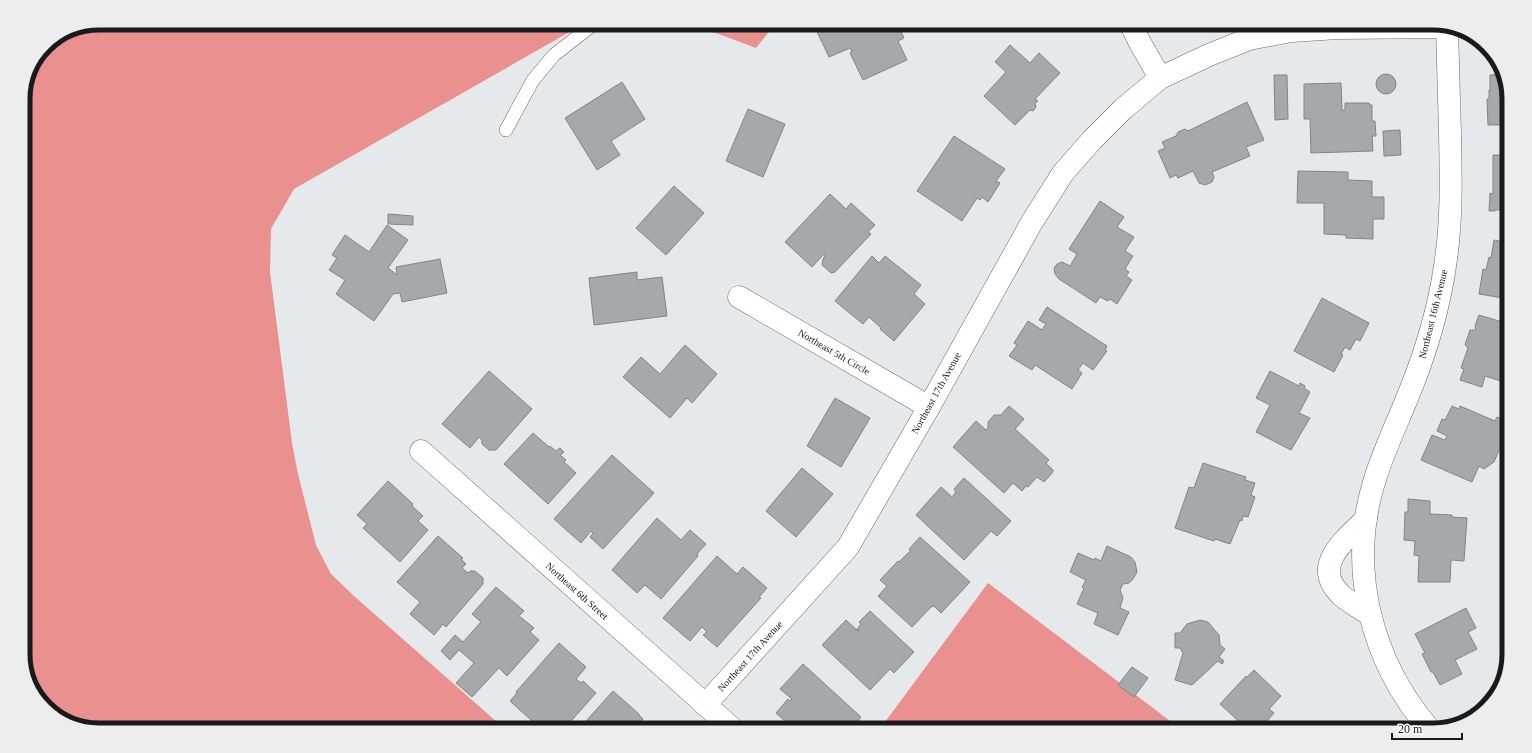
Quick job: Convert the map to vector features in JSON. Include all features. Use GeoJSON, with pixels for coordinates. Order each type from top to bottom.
{"type":"FeatureCollection","features":[{"type":"Feature","properties":{"kind":"street"},"geometry":{"type":"LineString","coordinates":[[1134,30],[1160,78]]}},
{"type":"Feature","properties":{"kind":"street","name":"Northeast 17th Avenue"},"geometry":{"type":"LineString","coordinates":[[705,705],[848,547],[929,407],[1032,222],[1063,173],[1092,140],[1124,109],[1160,78],[1209,55],[1249,39],[1292,31],[1307,30]]}},
{"type":"Feature","properties":{"kind":"street","name":"Northeast 16th Avenue"},"geometry":{"type":"LineString","coordinates":[[1424,723],[1403,694],[1389,668],[1378,642],[1370,615],[1365,587],[1362,554],[1366,519],[1374,480],[1423,357],[1434,319],[1445,266],[1450,227],[1452,188],[1448,32]]}},
{"type":"Feature","properties":{"kind":"street","name":"Northeast 5th Circle"},"geometry":{"type":"LineString","coordinates":[[739,297],[929,407]]}},
{"type":"Feature","properties":{"kind":"street","name":"Northeast 6th Street"},"geometry":{"type":"LineString","coordinates":[[421,451],[726,723]]}},
{"type":"Feature","properties":{"kind":"street"},"geometry":{"type":"LineString","coordinates":[[1366,519],[1332,555],[1329,564],[1329,575],[1333,586],[1341,596],[1370,615]]}},
{"type":"Feature","properties":{"kind":"lane"},"geometry":{"type":"LineString","coordinates":[[506,130],[533,80],[554,55],[586,30]]}},
{"type":"Feature","properties":{"kind":"shaded area"},"geometry":{"type":"Polygon","coordinates":[[[99,30],[573,30],[294,189],[271,229],[270,272],[292,443],[298,474],[316,545],[331,574],[498,723],[86,722],[69,716],[54,706],[47,699],[37,684],[31,667],[30,658],[30,95],[32,81],[44,57],[65,39],[86,31],[99,30]]]}},
{"type":"Feature","properties":{"kind":"shaded area"},"geometry":{"type":"Polygon","coordinates":[[[704,30],[770,30],[756,48],[704,30]]]}},
{"type":"Feature","properties":{"kind":"shaded area"},"geometry":{"type":"Polygon","coordinates":[[[988,583],[1173,723],[884,723],[988,583]]]}},
{"type":"Feature","properties":{"kind":"building"},"geometry":{"type":"Polygon","coordinates":[[[816,30],[900,30],[904,38],[898,41],[907,60],[863,80],[850,53],[852,52],[850,48],[829,57],[816,30]]]}},
{"type":"Feature","properties":{"kind":"building"},"geometry":{"type":"Polygon","coordinates":[[[1010,45],[1030,63],[1039,53],[1060,73],[1035,99],[1038,101],[1035,103],[1036,107],[1033,111],[1030,110],[1015,125],[984,96],[1006,72],[995,62],[1010,45]]]}},
{"type":"Feature","properties":{"kind":"building"},"geometry":{"type":"Polygon","coordinates":[[[1382,74],[1390,74],[1396,80],[1396,88],[1390,94],[1382,94],[1376,88],[1376,80],[1382,74]]]}},
{"type":"Feature","properties":{"kind":"building"},"geometry":{"type":"Polygon","coordinates":[[[1497,74],[1501,86],[1502,125],[1488,125],[1487,99],[1489,99],[1490,75],[1497,74]]]}},
{"type":"Feature","properties":{"kind":"building"},"geometry":{"type":"Polygon","coordinates":[[[1274,75],[1287,75],[1288,119],[1275,120],[1274,75]]]}},
{"type":"Feature","properties":{"kind":"building"},"geometry":{"type":"Polygon","coordinates":[[[622,82],[645,119],[611,141],[620,155],[597,170],[565,118],[622,82]]]}},
{"type":"Feature","properties":{"kind":"building"},"geometry":{"type":"Polygon","coordinates":[[[1341,83],[1342,110],[1345,110],[1345,103],[1369,103],[1372,105],[1372,121],[1375,121],[1376,136],[1372,136],[1373,151],[1311,153],[1310,119],[1304,119],[1304,84],[1341,83]]]}},
{"type":"Feature","properties":{"kind":"building"},"geometry":{"type":"Polygon","coordinates":[[[1247,102],[1264,140],[1246,147],[1250,156],[1212,172],[1214,177],[1212,182],[1205,185],[1199,183],[1193,171],[1178,178],[1176,175],[1170,178],[1158,151],[1165,148],[1162,142],[1176,136],[1178,132],[1185,129],[1188,131],[1247,102]]]}},
{"type":"Feature","properties":{"kind":"building"},"geometry":{"type":"Polygon","coordinates":[[[748,109],[785,124],[763,177],[726,161],[748,109]]]}},
{"type":"Feature","properties":{"kind":"building"},"geometry":{"type":"Polygon","coordinates":[[[1400,130],[1401,155],[1384,156],[1383,131],[1400,130]]]}},
{"type":"Feature","properties":{"kind":"building"},"geometry":{"type":"Polygon","coordinates":[[[954,136],[1005,169],[996,181],[1000,183],[988,202],[982,197],[980,200],[977,198],[962,221],[917,191],[954,136]]]}},
{"type":"Feature","properties":{"kind":"building"},"geometry":{"type":"Polygon","coordinates":[[[1493,155],[1502,155],[1502,210],[1489,211],[1490,193],[1493,194],[1493,155]]]}},
{"type":"Feature","properties":{"kind":"building"},"geometry":{"type":"Polygon","coordinates":[[[1298,171],[1348,172],[1348,180],[1372,181],[1372,197],[1384,197],[1384,219],[1373,219],[1373,239],[1346,238],[1346,235],[1324,234],[1324,203],[1297,203],[1298,171]]]}},
{"type":"Feature","properties":{"kind":"building"},"geometry":{"type":"Polygon","coordinates":[[[674,186],[704,213],[666,255],[636,228],[674,186]]]}},
{"type":"Feature","properties":{"kind":"building"},"geometry":{"type":"Polygon","coordinates":[[[830,194],[846,209],[851,203],[875,225],[868,232],[871,234],[835,272],[831,273],[822,265],[825,256],[824,254],[812,267],[785,242],[830,194]]]}},
{"type":"Feature","properties":{"kind":"building"},"geometry":{"type":"Polygon","coordinates":[[[1100,201],[1124,217],[1117,227],[1134,237],[1125,251],[1133,256],[1125,269],[1129,272],[1126,276],[1132,280],[1117,304],[1110,299],[1108,301],[1100,297],[1096,303],[1059,279],[1055,274],[1054,268],[1057,264],[1062,262],[1070,266],[1077,254],[1069,249],[1100,201]]]}},
{"type":"Feature","properties":{"kind":"building"},"geometry":{"type":"Polygon","coordinates":[[[388,214],[413,216],[413,225],[388,224],[388,214]]]}},
{"type":"Feature","properties":{"kind":"building"},"geometry":{"type":"Polygon","coordinates":[[[387,225],[408,240],[388,268],[397,275],[396,267],[440,259],[447,293],[402,302],[400,293],[393,294],[374,321],[336,294],[345,280],[329,270],[337,258],[332,255],[345,235],[369,252],[387,225]]]}},
{"type":"Feature","properties":{"kind":"building"},"geometry":{"type":"Polygon","coordinates":[[[1494,240],[1502,242],[1502,298],[1479,294],[1483,269],[1486,270],[1489,257],[1491,258],[1494,240]]]}},
{"type":"Feature","properties":{"kind":"building"},"geometry":{"type":"Polygon","coordinates":[[[872,256],[879,263],[885,256],[921,285],[914,294],[925,304],[894,341],[869,317],[863,324],[835,301],[872,256]]]}},
{"type":"Feature","properties":{"kind":"building"},"geometry":{"type":"Polygon","coordinates":[[[637,272],[637,280],[662,277],[667,316],[594,325],[589,278],[637,272]]]}},
{"type":"Feature","properties":{"kind":"building"},"geometry":{"type":"Polygon","coordinates":[[[1322,298],[1369,323],[1360,341],[1356,339],[1350,350],[1345,347],[1341,354],[1343,355],[1334,372],[1294,351],[1322,298]]]}},
{"type":"Feature","properties":{"kind":"building"},"geometry":{"type":"Polygon","coordinates":[[[1047,307],[1107,346],[1105,350],[1107,351],[1093,370],[1083,363],[1078,370],[1082,373],[1072,389],[1035,365],[1032,370],[1009,356],[1017,345],[1014,343],[1028,321],[1042,330],[1046,324],[1039,320],[1047,307]]]}},
{"type":"Feature","properties":{"kind":"building"},"geometry":{"type":"Polygon","coordinates":[[[1479,315],[1502,322],[1502,381],[1485,376],[1482,387],[1460,380],[1464,369],[1461,368],[1468,348],[1465,345],[1470,330],[1476,330],[1475,326],[1479,315]]]}},
{"type":"Feature","properties":{"kind":"building"},"geometry":{"type":"Polygon","coordinates":[[[685,345],[717,374],[692,403],[687,398],[670,418],[623,377],[641,357],[660,374],[685,345]]]}},
{"type":"Feature","properties":{"kind":"building"},"geometry":{"type":"Polygon","coordinates":[[[489,371],[532,409],[496,450],[489,450],[482,444],[482,440],[479,437],[470,448],[442,424],[489,371]]]}},
{"type":"Feature","properties":{"kind":"building"},"geometry":{"type":"Polygon","coordinates":[[[1270,371],[1299,386],[1300,383],[1310,392],[1299,413],[1310,418],[1291,450],[1256,432],[1270,405],[1256,398],[1270,371]]]}},
{"type":"Feature","properties":{"kind":"building"},"geometry":{"type":"Polygon","coordinates":[[[835,398],[870,418],[841,467],[807,446],[835,398]]]}},
{"type":"Feature","properties":{"kind":"building"},"geometry":{"type":"Polygon","coordinates":[[[1009,406],[1024,419],[1015,429],[1049,460],[1046,463],[1053,470],[1053,472],[1044,482],[1037,477],[1022,491],[1013,483],[1004,493],[953,447],[976,421],[986,430],[988,428],[988,422],[994,415],[1001,415],[1009,406]]]}},
{"type":"Feature","properties":{"kind":"building"},"geometry":{"type":"Polygon","coordinates":[[[1452,406],[1459,409],[1460,406],[1495,421],[1497,417],[1502,419],[1500,423],[1502,424],[1502,443],[1494,462],[1484,469],[1479,466],[1472,482],[1421,460],[1432,435],[1445,440],[1447,436],[1437,431],[1442,419],[1445,420],[1452,406]]]}},
{"type":"Feature","properties":{"kind":"building"},"geometry":{"type":"Polygon","coordinates":[[[533,433],[556,451],[560,448],[564,452],[560,455],[566,460],[564,462],[576,473],[548,504],[504,464],[533,433]]]}},
{"type":"Feature","properties":{"kind":"building"},"geometry":{"type":"Polygon","coordinates":[[[612,455],[654,493],[603,549],[590,537],[593,533],[591,531],[581,543],[554,519],[612,455]]]}},
{"type":"Feature","properties":{"kind":"building"},"geometry":{"type":"Polygon","coordinates":[[[1203,463],[1246,477],[1245,480],[1255,483],[1251,495],[1255,497],[1248,517],[1243,516],[1242,521],[1240,520],[1230,544],[1215,539],[1214,541],[1175,528],[1189,487],[1194,488],[1203,463]]]}},
{"type":"Feature","properties":{"kind":"building"},"geometry":{"type":"Polygon","coordinates":[[[802,468],[833,494],[796,537],[766,511],[802,468]]]}},
{"type":"Feature","properties":{"kind":"building"},"geometry":{"type":"Polygon","coordinates":[[[964,478],[1011,521],[997,536],[991,531],[964,560],[916,515],[941,487],[952,497],[956,492],[954,489],[964,478]]]}},
{"type":"Feature","properties":{"kind":"building"},"geometry":{"type":"Polygon","coordinates":[[[388,481],[413,504],[412,506],[423,516],[418,521],[428,530],[400,562],[363,528],[367,524],[357,515],[388,481]]]}},
{"type":"Feature","properties":{"kind":"building"},"geometry":{"type":"Polygon","coordinates":[[[1408,499],[1430,501],[1430,514],[1452,515],[1452,517],[1467,518],[1464,561],[1451,560],[1450,582],[1418,582],[1419,556],[1414,555],[1415,541],[1404,540],[1405,512],[1408,512],[1408,499]]]}},
{"type":"Feature","properties":{"kind":"building"},"geometry":{"type":"Polygon","coordinates":[[[657,518],[681,540],[690,530],[706,544],[697,554],[698,556],[661,599],[645,585],[637,593],[612,570],[657,518]]]}},
{"type":"Feature","properties":{"kind":"building"},"geometry":{"type":"Polygon","coordinates":[[[438,536],[463,558],[461,559],[466,564],[462,568],[468,573],[470,571],[475,571],[483,578],[483,584],[446,627],[443,624],[434,635],[410,614],[420,602],[397,582],[438,536]]]}},
{"type":"Feature","properties":{"kind":"building"},"geometry":{"type":"Polygon","coordinates":[[[920,537],[970,582],[941,613],[934,606],[931,607],[912,627],[878,596],[887,586],[880,580],[911,550],[909,549],[920,537]]]}},
{"type":"Feature","properties":{"kind":"building"},"geometry":{"type":"Polygon","coordinates":[[[1107,546],[1131,557],[1135,562],[1137,572],[1129,583],[1123,584],[1120,590],[1123,598],[1120,608],[1129,612],[1118,635],[1094,624],[1098,613],[1077,604],[1084,588],[1082,587],[1086,580],[1070,572],[1078,553],[1094,560],[1095,558],[1101,561],[1107,546]]]}},
{"type":"Feature","properties":{"kind":"building"},"geometry":{"type":"Polygon","coordinates":[[[717,556],[737,574],[743,567],[767,588],[759,597],[761,598],[717,647],[703,635],[707,632],[702,627],[690,641],[663,618],[717,556]]]}},
{"type":"Feature","properties":{"kind":"building"},"geometry":{"type":"Polygon","coordinates":[[[496,587],[524,611],[519,616],[534,628],[530,632],[539,640],[507,676],[499,668],[472,697],[456,683],[474,663],[459,650],[450,660],[441,651],[455,635],[463,642],[481,622],[472,614],[496,587]]]}},
{"type":"Feature","properties":{"kind":"building"},"geometry":{"type":"Polygon","coordinates":[[[1466,608],[1476,628],[1468,632],[1477,649],[1455,660],[1462,674],[1440,685],[1433,672],[1431,672],[1422,654],[1425,653],[1415,634],[1466,608]]]}},
{"type":"Feature","properties":{"kind":"building"},"geometry":{"type":"Polygon","coordinates":[[[870,611],[914,652],[894,673],[890,669],[870,690],[822,645],[846,620],[859,631],[857,629],[861,624],[859,622],[870,611]]]}},
{"type":"Feature","properties":{"kind":"building"},"geometry":{"type":"Polygon","coordinates":[[[1200,620],[1208,622],[1219,635],[1220,645],[1225,649],[1219,657],[1224,661],[1222,664],[1218,661],[1192,685],[1175,680],[1183,653],[1180,648],[1175,648],[1175,633],[1180,633],[1187,624],[1200,620]]]}},
{"type":"Feature","properties":{"kind":"building"},"geometry":{"type":"Polygon","coordinates":[[[559,643],[586,667],[576,679],[581,683],[583,681],[596,693],[569,723],[534,723],[510,701],[517,693],[516,692],[559,643]]]}},
{"type":"Feature","properties":{"kind":"building"},"geometry":{"type":"Polygon","coordinates":[[[803,664],[861,717],[856,723],[787,723],[776,713],[788,699],[790,701],[792,699],[780,689],[803,664]]]}},
{"type":"Feature","properties":{"kind":"building"},"geometry":{"type":"Polygon","coordinates":[[[1132,667],[1148,678],[1134,697],[1118,685],[1132,667]]]}},
{"type":"Feature","properties":{"kind":"building"},"geometry":{"type":"Polygon","coordinates":[[[1254,670],[1281,696],[1269,709],[1274,713],[1265,723],[1240,723],[1220,704],[1246,676],[1247,677],[1254,670]]]}},
{"type":"Feature","properties":{"kind":"building"},"geometry":{"type":"Polygon","coordinates":[[[1495,683],[1485,699],[1474,709],[1495,683]]]}},
{"type":"Feature","properties":{"kind":"building"},"geometry":{"type":"Polygon","coordinates":[[[613,691],[643,719],[640,723],[584,723],[613,691]]]}}]}
